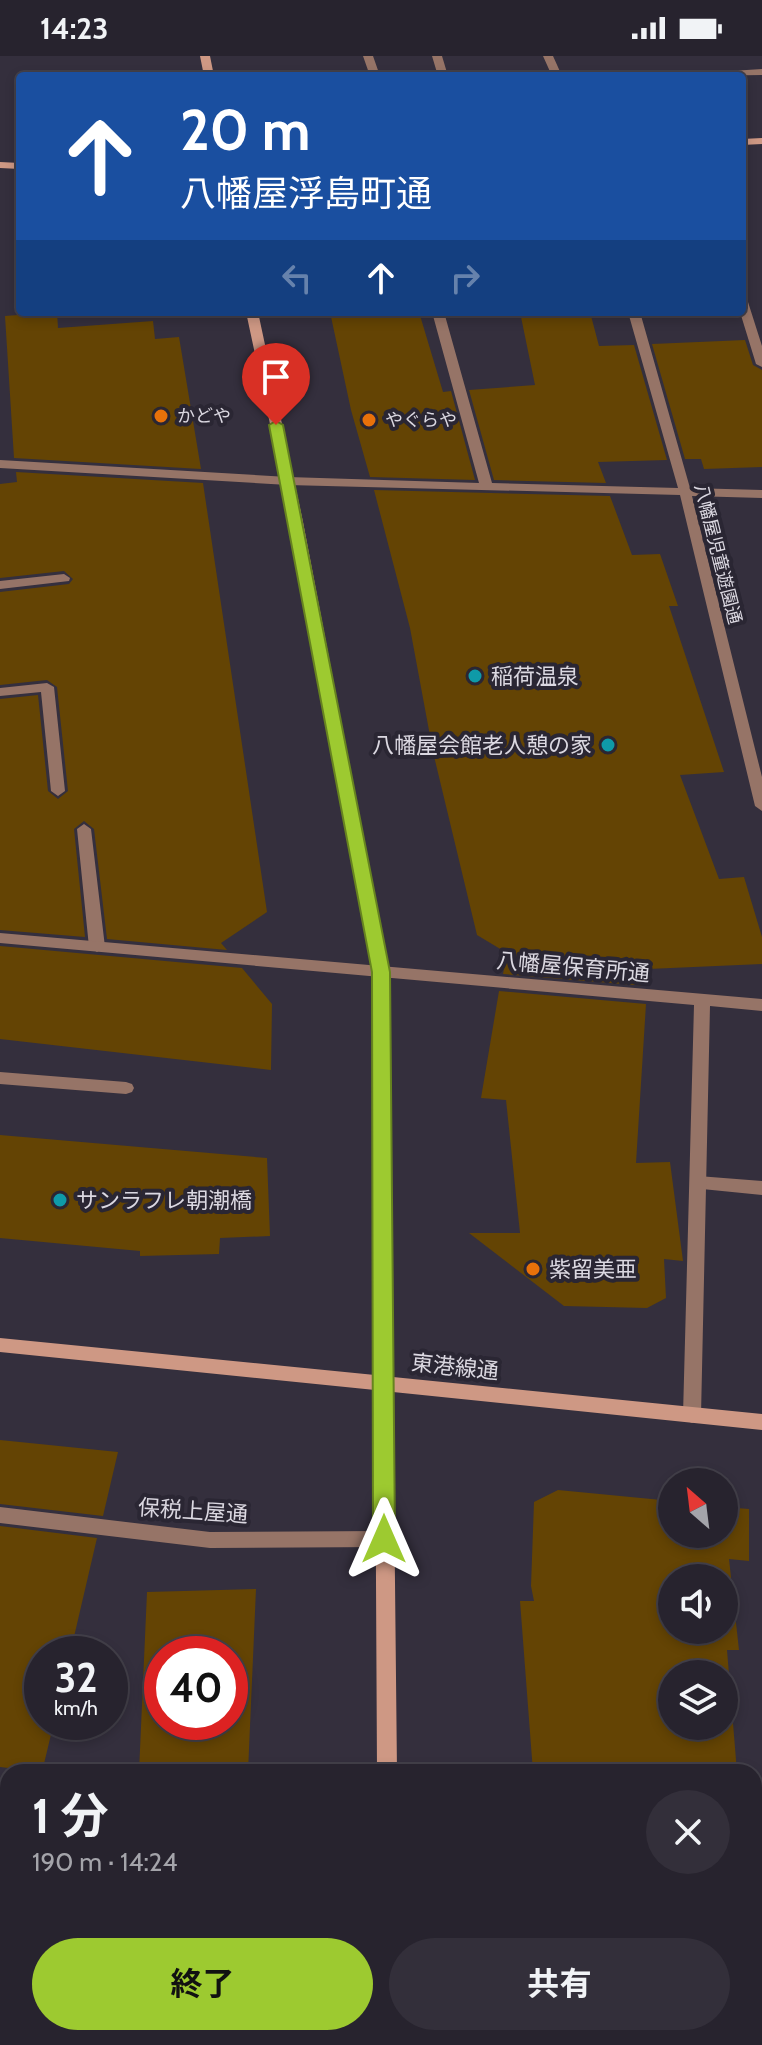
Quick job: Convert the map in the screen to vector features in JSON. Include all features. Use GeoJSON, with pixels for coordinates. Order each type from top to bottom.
{"type":"FeatureCollection","features":[{"type":"Feature","properties":{"kind":"street"},"geometry":{"type":"LineString","coordinates":[[746,314],[762,364]]}},
{"type":"Feature","properties":{"kind":"street"},"geometry":{"type":"LineString","coordinates":[[253,316],[288,481],[381,972],[387,1764]]}},
{"type":"Feature","properties":{"kind":"street"},"geometry":{"type":"LineString","coordinates":[[439,316],[486,484]]}},
{"type":"Feature","properties":{"kind":"street","name":"八幡屋児童遊園通"},"geometry":{"type":"LineString","coordinates":[[635,316],[755,756],[762,806]]}},
{"type":"Feature","properties":{"kind":"street"},"geometry":{"type":"LineString","coordinates":[[0,464],[288,481],[486,484],[762,494]]}},
{"type":"Feature","properties":{"kind":"street"},"geometry":{"type":"LineString","coordinates":[[0,585],[64,578]]}},
{"type":"Feature","properties":{"kind":"street"},"geometry":{"type":"LineString","coordinates":[[0,692],[47,687],[58,791]]}},
{"type":"Feature","properties":{"kind":"street"},"geometry":{"type":"LineString","coordinates":[[84,829],[97,947]]}},
{"type":"Feature","properties":{"kind":"street","name":"八幡屋保育所通"},"geometry":{"type":"LineString","coordinates":[[0,938],[762,1005]]}},
{"type":"Feature","properties":{"kind":"street"},"geometry":{"type":"LineString","coordinates":[[692,1415],[702,1000]]}},
{"type":"Feature","properties":{"kind":"street"},"geometry":{"type":"LineString","coordinates":[[0,1078],[126,1088]]}},
{"type":"Feature","properties":{"kind":"street"},"geometry":{"type":"LineString","coordinates":[[698,1183],[762,1188]]}},
{"type":"Feature","properties":{"kind":"street","name":"東港線通"},"geometry":{"type":"LineString","coordinates":[[0,1345],[762,1422]]}},
{"type":"Feature","properties":{"kind":"street","name":"保税上屋通"},"geometry":{"type":"LineString","coordinates":[[0,1515],[210,1540],[384,1539]]}},
{"type":"Feature","properties":{"kind":"building"},"geometry":{"type":"Polygon","coordinates":[[[5,316],[57,316],[58,328],[153,321],[155,339],[179,337],[201,469],[14,458],[5,316]]]}},
{"type":"Feature","properties":{"kind":"building"},"geometry":{"type":"Polygon","coordinates":[[[331,316],[420,316],[443,392],[451,391],[475,480],[370,477],[351,410],[331,316]]]}},
{"type":"Feature","properties":{"kind":"building"},"geometry":{"type":"Polygon","coordinates":[[[521,316],[591,316],[599,346],[634,345],[667,460],[598,462],[606,483],[494,480],[469,390],[535,385],[521,316]]]}},
{"type":"Feature","properties":{"kind":"building"},"geometry":{"type":"Polygon","coordinates":[[[745,340],[753,365],[762,370],[762,467],[704,469],[701,459],[685,459],[652,344],[745,340]]]}},
{"type":"Feature","properties":{"kind":"building"},"geometry":{"type":"Polygon","coordinates":[[[16,472],[203,483],[267,912],[221,943],[227,950],[107,939],[94,829],[84,821],[74,829],[85,937],[0,930],[0,699],[38,695],[48,791],[58,799],[68,791],[57,687],[47,680],[0,685],[0,592],[69,584],[73,579],[64,571],[0,578],[0,484],[17,482],[16,472]]]}},
{"type":"Feature","properties":{"kind":"building"},"geometry":{"type":"Polygon","coordinates":[[[374,490],[610,496],[632,555],[660,554],[678,606],[669,606],[724,772],[680,775],[719,879],[744,877],[762,937],[762,964],[648,969],[647,986],[503,974],[507,953],[477,935],[433,752],[410,628],[374,490]]]}},
{"type":"Feature","properties":{"kind":"building"},"geometry":{"type":"Polygon","coordinates":[[[0,946],[242,968],[272,1004],[271,1070],[0,1039],[0,946]]]}},
{"type":"Feature","properties":{"kind":"building"},"geometry":{"type":"Polygon","coordinates":[[[499,991],[646,1004],[636,1163],[670,1162],[683,1261],[664,1259],[666,1298],[647,1308],[564,1306],[469,1233],[520,1233],[506,1100],[481,1098],[499,991]]]}},
{"type":"Feature","properties":{"kind":"building"},"geometry":{"type":"Polygon","coordinates":[[[0,1135],[267,1158],[270,1236],[220,1238],[219,1254],[140,1256],[140,1251],[0,1238],[0,1135]]]}},
{"type":"Feature","properties":{"kind":"building"},"geometry":{"type":"Polygon","coordinates":[[[0,1440],[118,1452],[103,1516],[0,1504],[0,1440]]]}},
{"type":"Feature","properties":{"kind":"building"},"geometry":{"type":"Polygon","coordinates":[[[558,1490],[658,1500],[658,1548],[738,1548],[738,1508],[749,1509],[749,1561],[729,1559],[730,1564],[658,1564],[658,1644],[738,1644],[738,1641],[739,1650],[727,1650],[728,1660],[658,1660],[658,1740],[734,1740],[736,1764],[532,1764],[520,1601],[534,1601],[531,1586],[534,1502],[558,1490]]]}},
{"type":"Feature","properties":{"kind":"building"},"geometry":{"type":"Polygon","coordinates":[[[0,1526],[97,1538],[74,1636],[24,1636],[24,1740],[50,1740],[44,1764],[0,1764],[0,1526]]]}},
{"type":"Feature","properties":{"kind":"building"},"geometry":{"type":"Polygon","coordinates":[[[256,1589],[248,1764],[139,1764],[144,1660],[144,1740],[248,1740],[248,1636],[145,1636],[147,1592],[256,1589]]]}},
{"type":"Feature","properties":{"kind":"place","name":"かどや"},"geometry":{"type":"Point","coordinates":[161,416]}},
{"type":"Feature","properties":{"kind":"place","name":"やぐらや"},"geometry":{"type":"Point","coordinates":[369,420]}},
{"type":"Feature","properties":{"kind":"place","name":"稲荷温泉"},"geometry":{"type":"Point","coordinates":[475,676]}},
{"type":"Feature","properties":{"kind":"place","name":"八幡屋会館老人憩の家"},"geometry":{"type":"Point","coordinates":[608,745]}},
{"type":"Feature","properties":{"kind":"place","name":"サンラフレ朝潮橋"},"geometry":{"type":"Point","coordinates":[60,1200]}},
{"type":"Feature","properties":{"kind":"place","name":"紫留美亜"},"geometry":{"type":"Point","coordinates":[533,1269]}},
{"type":"Feature","properties":{"kind":"route"},"geometry":{"type":"LineString","coordinates":[[276,425],[381,972],[384,1539]]}}]}
